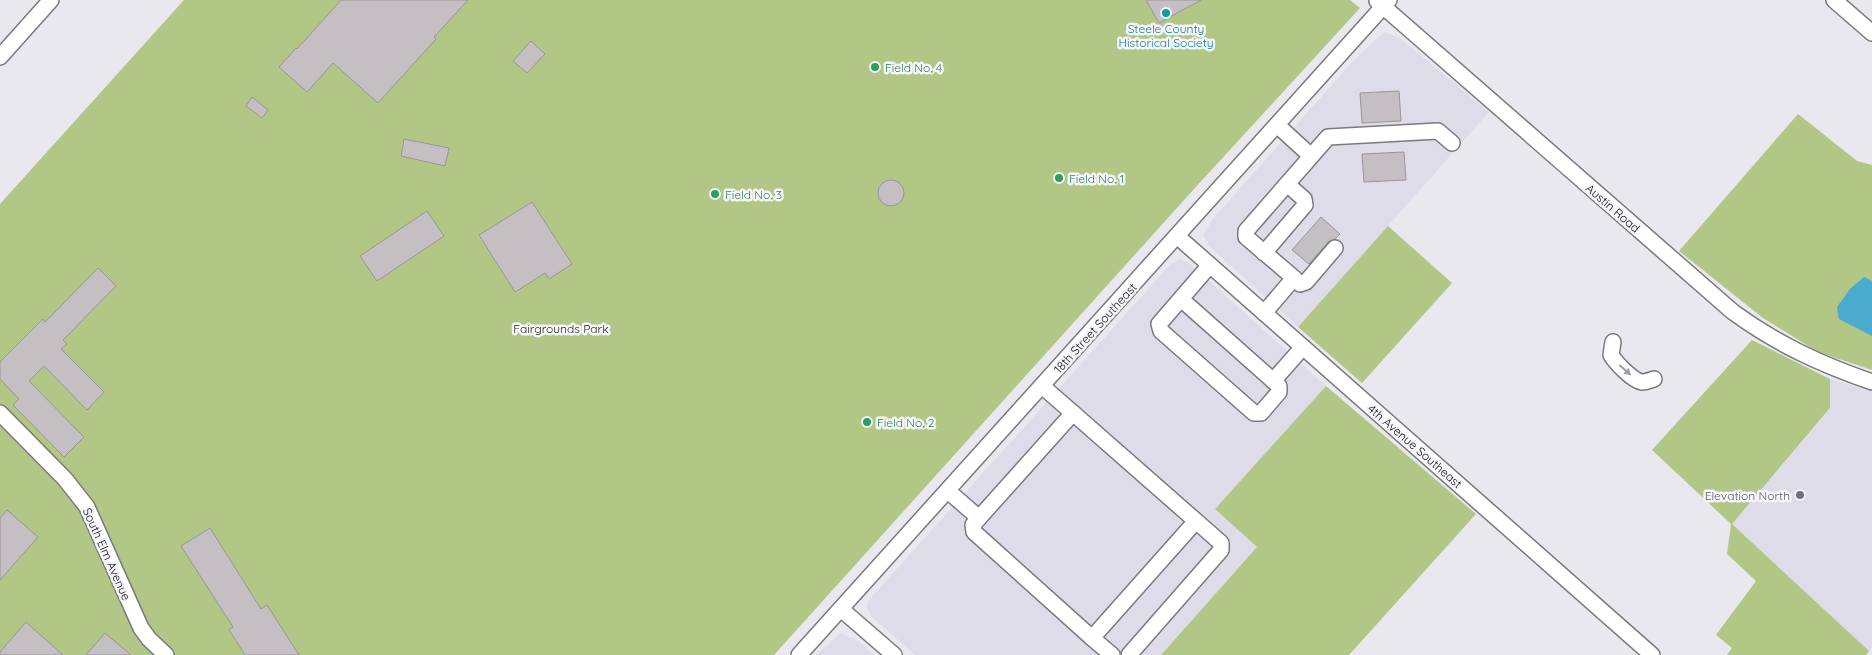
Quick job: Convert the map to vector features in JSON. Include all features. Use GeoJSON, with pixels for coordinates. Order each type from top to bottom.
{"type":"FeatureCollection","features":[{"type":"Feature","properties":{"kind":"street"},"geometry":{"type":"LineString","coordinates":[[0,57],[51,0]]}},
{"type":"Feature","properties":{"kind":"street"},"geometry":{"type":"LineString","coordinates":[[1834,0],[1872,33]]}},
{"type":"Feature","properties":{"kind":"street","name":"18th Street Southeast"},"geometry":{"type":"LineString","coordinates":[[799,655],[1277,125],[1383,2]]}},
{"type":"Feature","properties":{"kind":"street","name":"Austin Road"},"geometry":{"type":"LineString","coordinates":[[1383,2],[1732,312],[1775,341],[1813,359],[1872,382]]}},
{"type":"Feature","properties":{"kind":"street"},"geometry":{"type":"LineString","coordinates":[[1277,125],[1311,156]]}},
{"type":"Feature","properties":{"kind":"street"},"geometry":{"type":"LineString","coordinates":[[1335,248],[1306,282],[1300,284],[1246,237],[1246,231],[1328,137],[1438,131],[1452,143]]}},
{"type":"Feature","properties":{"kind":"street"},"geometry":{"type":"LineString","coordinates":[[1264,253],[1305,204],[1304,199],[1287,184]]}},
{"type":"Feature","properties":{"kind":"street","name":"4th Avenue Southeast"},"geometry":{"type":"LineString","coordinates":[[1177,236],[1652,655]]}},
{"type":"Feature","properties":{"kind":"street"},"geometry":{"type":"LineString","coordinates":[[1181,299],[1279,386],[1279,392],[1261,413],[1254,413],[1161,331],[1159,324],[1210,265]]}},
{"type":"Feature","properties":{"kind":"street"},"geometry":{"type":"LineString","coordinates":[[1264,313],[1294,278]]}},
{"type":"Feature","properties":{"kind":"street"},"geometry":{"type":"LineString","coordinates":[[1613,342],[1611,355],[1619,365],[1636,380],[1642,382],[1654,379]]}},
{"type":"Feature","properties":{"kind":"street"},"geometry":{"type":"LineString","coordinates":[[1273,381],[1302,347]]}},
{"type":"Feature","properties":{"kind":"street"},"geometry":{"type":"LineString","coordinates":[[1042,386],[1221,543],[1220,550],[1129,655]]}},
{"type":"Feature","properties":{"kind":"street"},"geometry":{"type":"LineString","coordinates":[[1073,413],[973,525],[974,532],[1112,655]]}},
{"type":"Feature","properties":{"kind":"street","name":"South Elm Avenue"},"geometry":{"type":"LineString","coordinates":[[0,414],[64,478],[87,507],[141,628],[148,639],[166,655]]}},
{"type":"Feature","properties":{"kind":"street"},"geometry":{"type":"LineString","coordinates":[[948,491],[979,518]]}},
{"type":"Feature","properties":{"kind":"street"},"geometry":{"type":"LineString","coordinates":[[1092,638],[1196,521]]}},
{"type":"Feature","properties":{"kind":"street"},"geometry":{"type":"LineString","coordinates":[[841,609],[894,655]]}},
{"type":"Feature","properties":{"kind":"shaded area"},"geometry":{"type":"Polygon","coordinates":[[[1384,32],[1400,38],[1489,112],[1298,327],[1210,247],[1203,235],[1212,220],[1353,61],[1384,32]]]}},
{"type":"Feature","properties":{"kind":"shaded area"},"geometry":{"type":"Polygon","coordinates":[[[1179,259],[1188,262],[1326,386],[1215,509],[1257,547],[1161,655],[915,655],[872,617],[867,608],[868,601],[1168,267],[1179,259]]]}},
{"type":"Feature","properties":{"kind":"shaded area"},"geometry":{"type":"Polygon","coordinates":[[[1830,379],[1872,392],[1872,648],[1869,651],[1732,524],[1830,409],[1830,379]]]}},
{"type":"Feature","properties":{"kind":"shaded area"},"geometry":{"type":"Polygon","coordinates":[[[841,633],[858,641],[874,655],[816,655],[841,633]]]}},
{"type":"Feature","properties":{"kind":"green space","name":"Fairgrounds Park"},"geometry":{"type":"Polygon","coordinates":[[[184,0],[1350,0],[1360,8],[1194,189],[774,655],[0,655],[0,204],[184,0]]]}},
{"type":"Feature","properties":{"kind":"green space"},"geometry":{"type":"Polygon","coordinates":[[[1798,114],[1857,161],[1872,165],[1872,370],[1818,352],[1763,318],[1679,251],[1798,114]]]}},
{"type":"Feature","properties":{"kind":"green space"},"geometry":{"type":"Polygon","coordinates":[[[1388,226],[1452,283],[1362,383],[1298,327],[1388,226]]]}},
{"type":"Feature","properties":{"kind":"green space"},"geometry":{"type":"Polygon","coordinates":[[[1752,340],[1830,379],[1830,408],[1732,524],[1869,651],[1866,655],[1727,655],[1732,648],[1716,635],[1756,581],[1727,554],[1731,524],[1652,450],[1752,340]]]}},
{"type":"Feature","properties":{"kind":"green space"},"geometry":{"type":"Polygon","coordinates":[[[1326,386],[1476,514],[1349,655],[1161,655],[1257,547],[1215,509],[1326,386]]]}},
{"type":"Feature","properties":{"kind":"water"},"geometry":{"type":"Polygon","coordinates":[[[1864,277],[1872,281],[1872,336],[1839,319],[1837,307],[1850,289],[1864,277]]]}},
{"type":"Feature","properties":{"kind":"building"},"geometry":{"type":"Polygon","coordinates":[[[341,0],[468,0],[434,37],[436,39],[378,103],[333,63],[307,92],[279,67],[341,0]]]}},
{"type":"Feature","properties":{"kind":"building","name":"Steele County Historical Society"},"geometry":{"type":"Polygon","coordinates":[[[1146,0],[1201,0],[1159,23],[1146,0]]]}},
{"type":"Feature","properties":{"kind":"building"},"geometry":{"type":"Polygon","coordinates":[[[531,41],[545,54],[527,73],[513,61],[531,41]]]}},
{"type":"Feature","properties":{"kind":"building"},"geometry":{"type":"Polygon","coordinates":[[[1399,91],[1401,121],[1362,123],[1360,93],[1399,91]]]}},
{"type":"Feature","properties":{"kind":"building"},"geometry":{"type":"Polygon","coordinates":[[[252,97],[268,110],[262,118],[246,106],[252,97]]]}},
{"type":"Feature","properties":{"kind":"building"},"geometry":{"type":"Polygon","coordinates":[[[404,139],[449,148],[445,166],[401,156],[404,139]]]}},
{"type":"Feature","properties":{"kind":"building"},"geometry":{"type":"Polygon","coordinates":[[[1404,152],[1406,180],[1364,182],[1362,154],[1404,152]]]}},
{"type":"Feature","properties":{"kind":"building"},"geometry":{"type":"Polygon","coordinates":[[[891,180],[901,183],[904,193],[901,203],[891,206],[881,203],[878,193],[881,183],[891,180]]]}},
{"type":"Feature","properties":{"kind":"building"},"geometry":{"type":"Polygon","coordinates":[[[532,202],[572,264],[549,279],[545,273],[515,292],[479,235],[532,202]]]}},
{"type":"Feature","properties":{"kind":"building"},"geometry":{"type":"Polygon","coordinates":[[[427,211],[444,236],[377,281],[360,256],[427,211]]]}},
{"type":"Feature","properties":{"kind":"building"},"geometry":{"type":"Polygon","coordinates":[[[1321,217],[1340,234],[1328,242],[1309,264],[1292,250],[1321,217]]]}},
{"type":"Feature","properties":{"kind":"building"},"geometry":{"type":"Polygon","coordinates":[[[98,268],[116,286],[63,340],[67,344],[61,349],[104,392],[87,410],[44,366],[29,381],[84,437],[64,457],[13,405],[19,399],[0,379],[0,362],[43,319],[45,322],[98,268]]]}},
{"type":"Feature","properties":{"kind":"building"},"geometry":{"type":"Polygon","coordinates":[[[7,510],[38,537],[0,580],[0,518],[7,510]]]}},
{"type":"Feature","properties":{"kind":"building"},"geometry":{"type":"Polygon","coordinates":[[[210,528],[261,609],[267,605],[299,655],[245,655],[229,630],[233,627],[181,546],[210,528]]]}},
{"type":"Feature","properties":{"kind":"building"},"geometry":{"type":"Polygon","coordinates":[[[26,622],[63,655],[0,655],[0,652],[26,622]]]}},
{"type":"Feature","properties":{"kind":"building"},"geometry":{"type":"Polygon","coordinates":[[[105,633],[131,655],[86,655],[105,633]]]}},
{"type":"Feature","properties":{"kind":"place","name":"Steele County Historical Society"},"geometry":{"type":"Point","coordinates":[1166,13]}},
{"type":"Feature","properties":{"kind":"place","name":"Field No. 4"},"geometry":{"type":"Point","coordinates":[875,67]}},
{"type":"Feature","properties":{"kind":"place","name":"Field No. 1"},"geometry":{"type":"Point","coordinates":[1059,178]}},
{"type":"Feature","properties":{"kind":"place","name":"Field No. 3"},"geometry":{"type":"Point","coordinates":[715,194]}},
{"type":"Feature","properties":{"kind":"place","name":"Field No. 2"},"geometry":{"type":"Point","coordinates":[867,422]}},
{"type":"Feature","properties":{"kind":"place","name":"Elevation North"},"geometry":{"type":"Point","coordinates":[1800,495]}}]}
